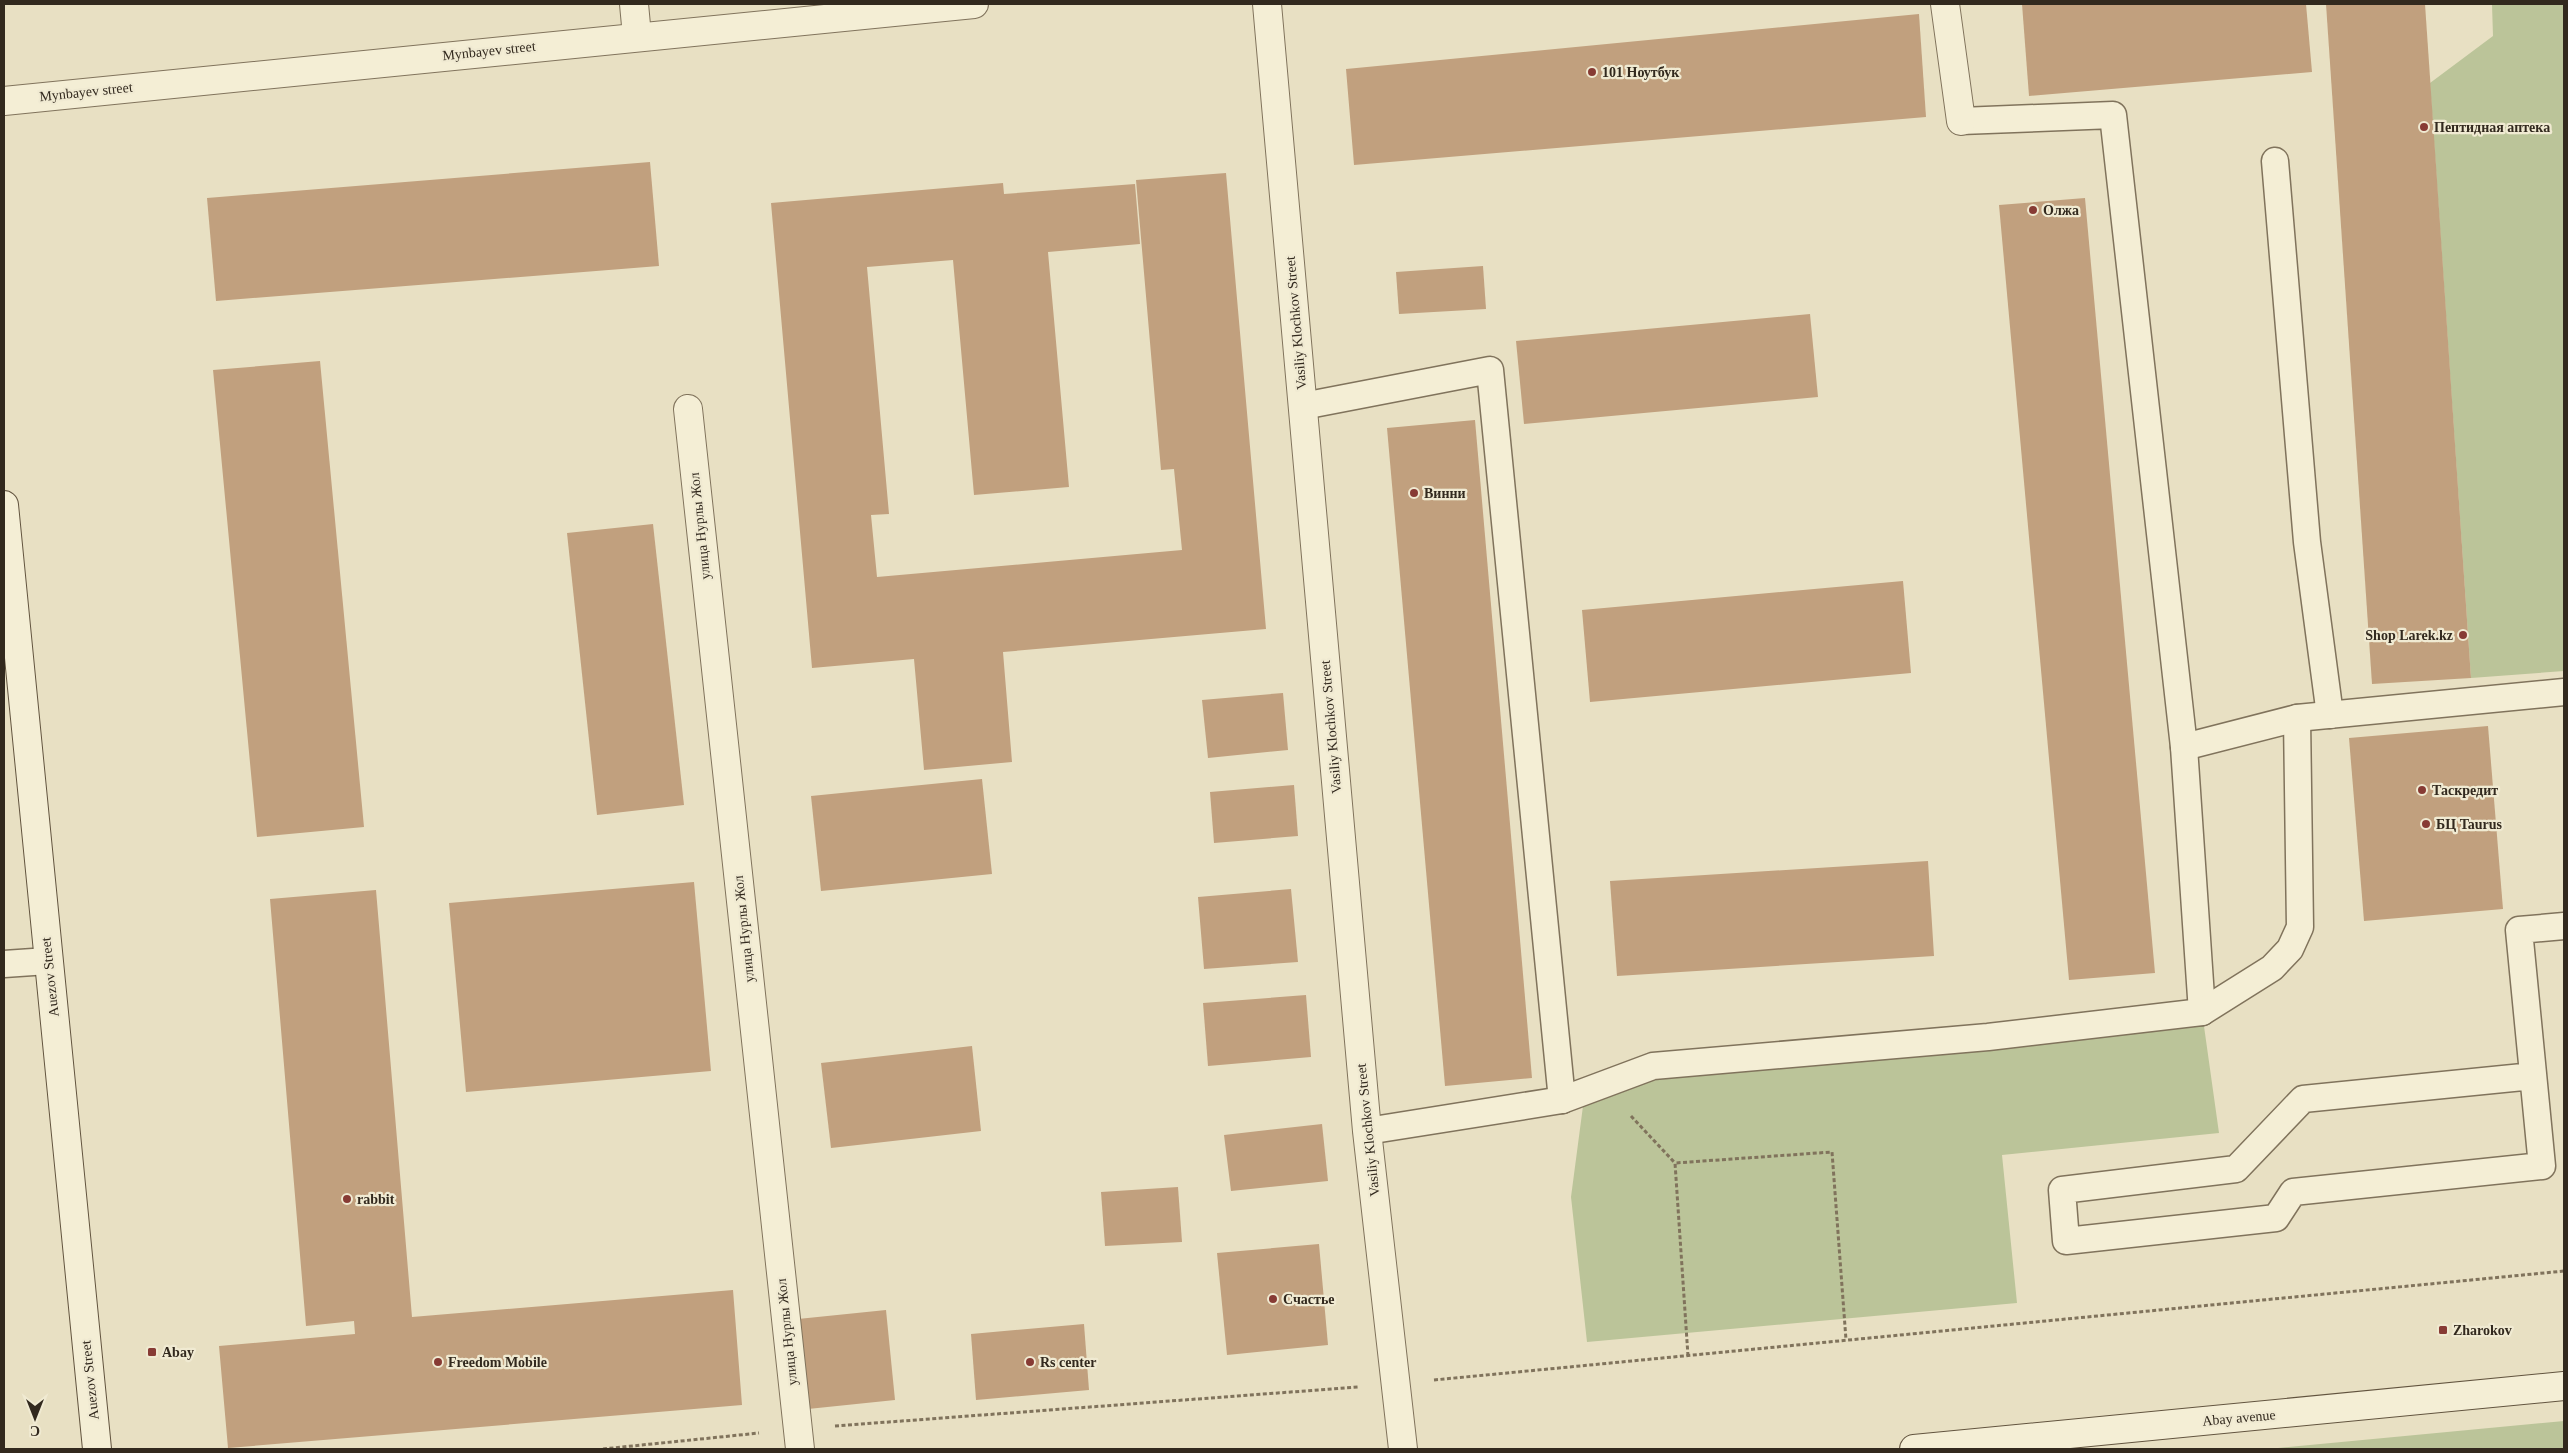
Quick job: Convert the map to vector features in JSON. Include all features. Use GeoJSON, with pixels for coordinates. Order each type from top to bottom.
{"type":"FeatureCollection","features":[{"type":"Feature","properties":{"kind":"street"},"geometry":{"type":"LineString","coordinates":[[634,4],[637,36]]}},
{"type":"Feature","properties":{"kind":"street","name":"Mynbayev street"},"geometry":{"type":"LineString","coordinates":[[4,100],[974,4]]}},
{"type":"Feature","properties":{"kind":"street","name":"Vasiliy Klochkov Street"},"geometry":{"type":"LineString","coordinates":[[1267,4],[1367,1130],[1403,1449]]}},
{"type":"Feature","properties":{"kind":"street"},"geometry":{"type":"LineString","coordinates":[[1946,4],[1961,121]]}},
{"type":"Feature","properties":{"kind":"street","name":"улица Нурлы Жол"},"geometry":{"type":"LineString","coordinates":[[688,409],[799,1439]]}},
{"type":"Feature","properties":{"kind":"street","name":"Auezov Street"},"geometry":{"type":"LineString","coordinates":[[4,506],[97,1449]]}},
{"type":"Feature","properties":{"kind":"street","name":"Abay avenue"},"geometry":{"type":"LineString","coordinates":[[1914,1449],[2564,1386]]}},
{"type":"Feature","properties":{"kind":"lane"},"geometry":{"type":"LineString","coordinates":[[1961,121],[2113,115],[2184,747],[2202,1012]]}},
{"type":"Feature","properties":{"kind":"lane"},"geometry":{"type":"LineString","coordinates":[[2275,161],[2307,542],[2330,714]]}},
{"type":"Feature","properties":{"kind":"lane"},"geometry":{"type":"LineString","coordinates":[[1303,406],[1490,370],[1562,1100]]}},
{"type":"Feature","properties":{"kind":"lane"},"geometry":{"type":"LineString","coordinates":[[2184,747],[2297,718],[2564,692]]}},
{"type":"Feature","properties":{"kind":"lane"},"geometry":{"type":"LineString","coordinates":[[1367,1130],[1562,1100],[1653,1066],[1988,1037],[2202,1012],[2272,968],[2290,949],[2300,927],[2297,718]]}},
{"type":"Feature","properties":{"kind":"lane"},"geometry":{"type":"LineString","coordinates":[[2533,1076],[2303,1099],[2236,1169],[2062,1190],[2066,1241],[2276,1218],[2293,1192],[2542,1166],[2519,930],[2564,926]]}},
{"type":"Feature","properties":{"kind":"lane"},"geometry":{"type":"LineString","coordinates":[[4,964],[48,961]]}},
{"type":"Feature","properties":{"kind":"path"},"geometry":{"type":"LineString","coordinates":[[1602,1085],[1675,1163],[1688,1356]]}},
{"type":"Feature","properties":{"kind":"path"},"geometry":{"type":"LineString","coordinates":[[1675,1163],[1832,1152],[1846,1340]]}},
{"type":"Feature","properties":{"kind":"path"},"geometry":{"type":"LineString","coordinates":[[604,1449],[799,1439],[1395,1384],[2564,1271]]}},
{"type":"Feature","properties":{"kind":"green space"},"geometry":{"type":"Polygon","coordinates":[[[2492,4],[2564,4],[2564,671],[2471,678],[2430,83],[2493,36],[2492,4]]]}},
{"type":"Feature","properties":{"kind":"green space"},"geometry":{"type":"Polygon","coordinates":[[[2202,1012],[2219,1133],[2002,1155],[2017,1303],[1587,1342],[1571,1197],[1583,1106],[1653,1066],[2202,1012]]]}},
{"type":"Feature","properties":{"kind":"green space"},"geometry":{"type":"Polygon","coordinates":[[[2564,1421],[2564,1449],[2268,1449],[2564,1421]]]}},
{"type":"Feature","properties":{"kind":"building"},"geometry":{"type":"Polygon","coordinates":[[[2022,4],[2306,4],[2312,72],[2029,96],[2022,4]]]}},
{"type":"Feature","properties":{"kind":"building"},"geometry":{"type":"Polygon","coordinates":[[[2326,4],[2425,4],[2471,678],[2372,684],[2326,4]]]}},
{"type":"Feature","properties":{"kind":"building"},"geometry":{"type":"Polygon","coordinates":[[[1919,14],[1926,117],[1354,165],[1346,69],[1919,14]]]}},
{"type":"Feature","properties":{"kind":"building"},"geometry":{"type":"Polygon","coordinates":[[[650,162],[659,266],[216,301],[207,198],[650,162]]]}},
{"type":"Feature","properties":{"kind":"building"},"geometry":{"type":"Polygon","coordinates":[[[1226,173],[1266,629],[1003,652],[1012,762],[924,770],[914,659],[812,668],[771,203],[1003,183],[1004,194],[1135,184],[1140,244],[1048,252],[1069,487],[974,495],[953,260],[867,267],[889,514],[871,515],[877,577],[1182,550],[1174,469],[1161,470],[1136,180],[1226,173]]]}},
{"type":"Feature","properties":{"kind":"building"},"geometry":{"type":"Polygon","coordinates":[[[2085,198],[2155,973],[2069,980],[1999,205],[2085,198]]]}},
{"type":"Feature","properties":{"kind":"building"},"geometry":{"type":"Polygon","coordinates":[[[1483,266],[1486,309],[1399,314],[1396,272],[1483,266]]]}},
{"type":"Feature","properties":{"kind":"building"},"geometry":{"type":"Polygon","coordinates":[[[1810,314],[1818,397],[1524,424],[1516,341],[1810,314]]]}},
{"type":"Feature","properties":{"kind":"building"},"geometry":{"type":"Polygon","coordinates":[[[320,361],[364,827],[257,837],[213,370],[320,361]]]}},
{"type":"Feature","properties":{"kind":"building"},"geometry":{"type":"Polygon","coordinates":[[[1475,420],[1532,1078],[1445,1086],[1387,428],[1475,420]]]}},
{"type":"Feature","properties":{"kind":"building"},"geometry":{"type":"Polygon","coordinates":[[[653,524],[684,805],[597,815],[567,533],[653,524]]]}},
{"type":"Feature","properties":{"kind":"building"},"geometry":{"type":"Polygon","coordinates":[[[1903,581],[1911,673],[1590,702],[1582,610],[1903,581]]]}},
{"type":"Feature","properties":{"kind":"building"},"geometry":{"type":"Polygon","coordinates":[[[1283,693],[1288,750],[1208,758],[1202,700],[1283,693]]]}},
{"type":"Feature","properties":{"kind":"building","name":"БЦ Taurus"},"geometry":{"type":"Polygon","coordinates":[[[2488,726],[2503,909],[2364,921],[2349,738],[2488,726]]]}},
{"type":"Feature","properties":{"kind":"building"},"geometry":{"type":"Polygon","coordinates":[[[982,779],[992,874],[821,891],[811,796],[982,779]]]}},
{"type":"Feature","properties":{"kind":"building"},"geometry":{"type":"Polygon","coordinates":[[[1294,785],[1298,836],[1214,843],[1210,792],[1294,785]]]}},
{"type":"Feature","properties":{"kind":"building"},"geometry":{"type":"Polygon","coordinates":[[[1928,861],[1934,956],[1617,976],[1610,881],[1928,861]]]}},
{"type":"Feature","properties":{"kind":"building"},"geometry":{"type":"Polygon","coordinates":[[[694,882],[711,1071],[466,1092],[449,903],[694,882]]]}},
{"type":"Feature","properties":{"kind":"building"},"geometry":{"type":"Polygon","coordinates":[[[1291,889],[1298,962],[1204,969],[1198,897],[1291,889]]]}},
{"type":"Feature","properties":{"kind":"building"},"geometry":{"type":"Polygon","coordinates":[[[376,890],[412,1317],[733,1290],[742,1405],[228,1448],[219,1346],[355,1334],[354,1321],[306,1326],[270,899],[376,890]]]}},
{"type":"Feature","properties":{"kind":"building"},"geometry":{"type":"Polygon","coordinates":[[[1306,995],[1311,1057],[1208,1066],[1203,1003],[1306,995]]]}},
{"type":"Feature","properties":{"kind":"building"},"geometry":{"type":"Polygon","coordinates":[[[972,1046],[981,1131],[831,1148],[821,1063],[972,1046]]]}},
{"type":"Feature","properties":{"kind":"building"},"geometry":{"type":"Polygon","coordinates":[[[1322,1124],[1328,1181],[1231,1191],[1224,1135],[1322,1124]]]}},
{"type":"Feature","properties":{"kind":"building"},"geometry":{"type":"Polygon","coordinates":[[[1178,1187],[1182,1242],[1105,1246],[1101,1192],[1178,1187]]]}},
{"type":"Feature","properties":{"kind":"building","name":"Счастье"},"geometry":{"type":"Polygon","coordinates":[[[1319,1244],[1328,1345],[1227,1355],[1217,1253],[1319,1244]]]}},
{"type":"Feature","properties":{"kind":"building"},"geometry":{"type":"Polygon","coordinates":[[[886,1310],[895,1400],[808,1409],[798,1319],[886,1310]]]}},
{"type":"Feature","properties":{"kind":"building","name":"Rs center"},"geometry":{"type":"Polygon","coordinates":[[[1084,1324],[1089,1390],[976,1400],[971,1334],[1084,1324]]]}},
{"type":"Feature","properties":{"kind":"place","name":"101 Ноутбук"},"geometry":{"type":"Point","coordinates":[1592,72]}},
{"type":"Feature","properties":{"kind":"place","name":"Пептидная аптека"},"geometry":{"type":"Point","coordinates":[2424,127]}},
{"type":"Feature","properties":{"kind":"place","name":"Олжа"},"geometry":{"type":"Point","coordinates":[2033,210]}},
{"type":"Feature","properties":{"kind":"place","name":"Винни"},"geometry":{"type":"Point","coordinates":[1414,493]}},
{"type":"Feature","properties":{"kind":"place","name":"Shop Larek.kz"},"geometry":{"type":"Point","coordinates":[2463,635]}},
{"type":"Feature","properties":{"kind":"place","name":"Таскредит"},"geometry":{"type":"Point","coordinates":[2422,790]}},
{"type":"Feature","properties":{"kind":"place","name":"БЦ Taurus"},"geometry":{"type":"Point","coordinates":[2426,824]}},
{"type":"Feature","properties":{"kind":"place","name":"rabbit"},"geometry":{"type":"Point","coordinates":[347,1199]}},
{"type":"Feature","properties":{"kind":"place","name":"Счастье"},"geometry":{"type":"Point","coordinates":[1273,1299]}},
{"type":"Feature","properties":{"kind":"place","name":"Zharokov"},"geometry":{"type":"Point","coordinates":[2443,1330]}},
{"type":"Feature","properties":{"kind":"place","name":"Abay"},"geometry":{"type":"Point","coordinates":[152,1352]}},
{"type":"Feature","properties":{"kind":"place","name":"Freedom Mobile"},"geometry":{"type":"Point","coordinates":[438,1362]}},
{"type":"Feature","properties":{"kind":"place","name":"Rs center"},"geometry":{"type":"Point","coordinates":[1030,1362]}}]}
